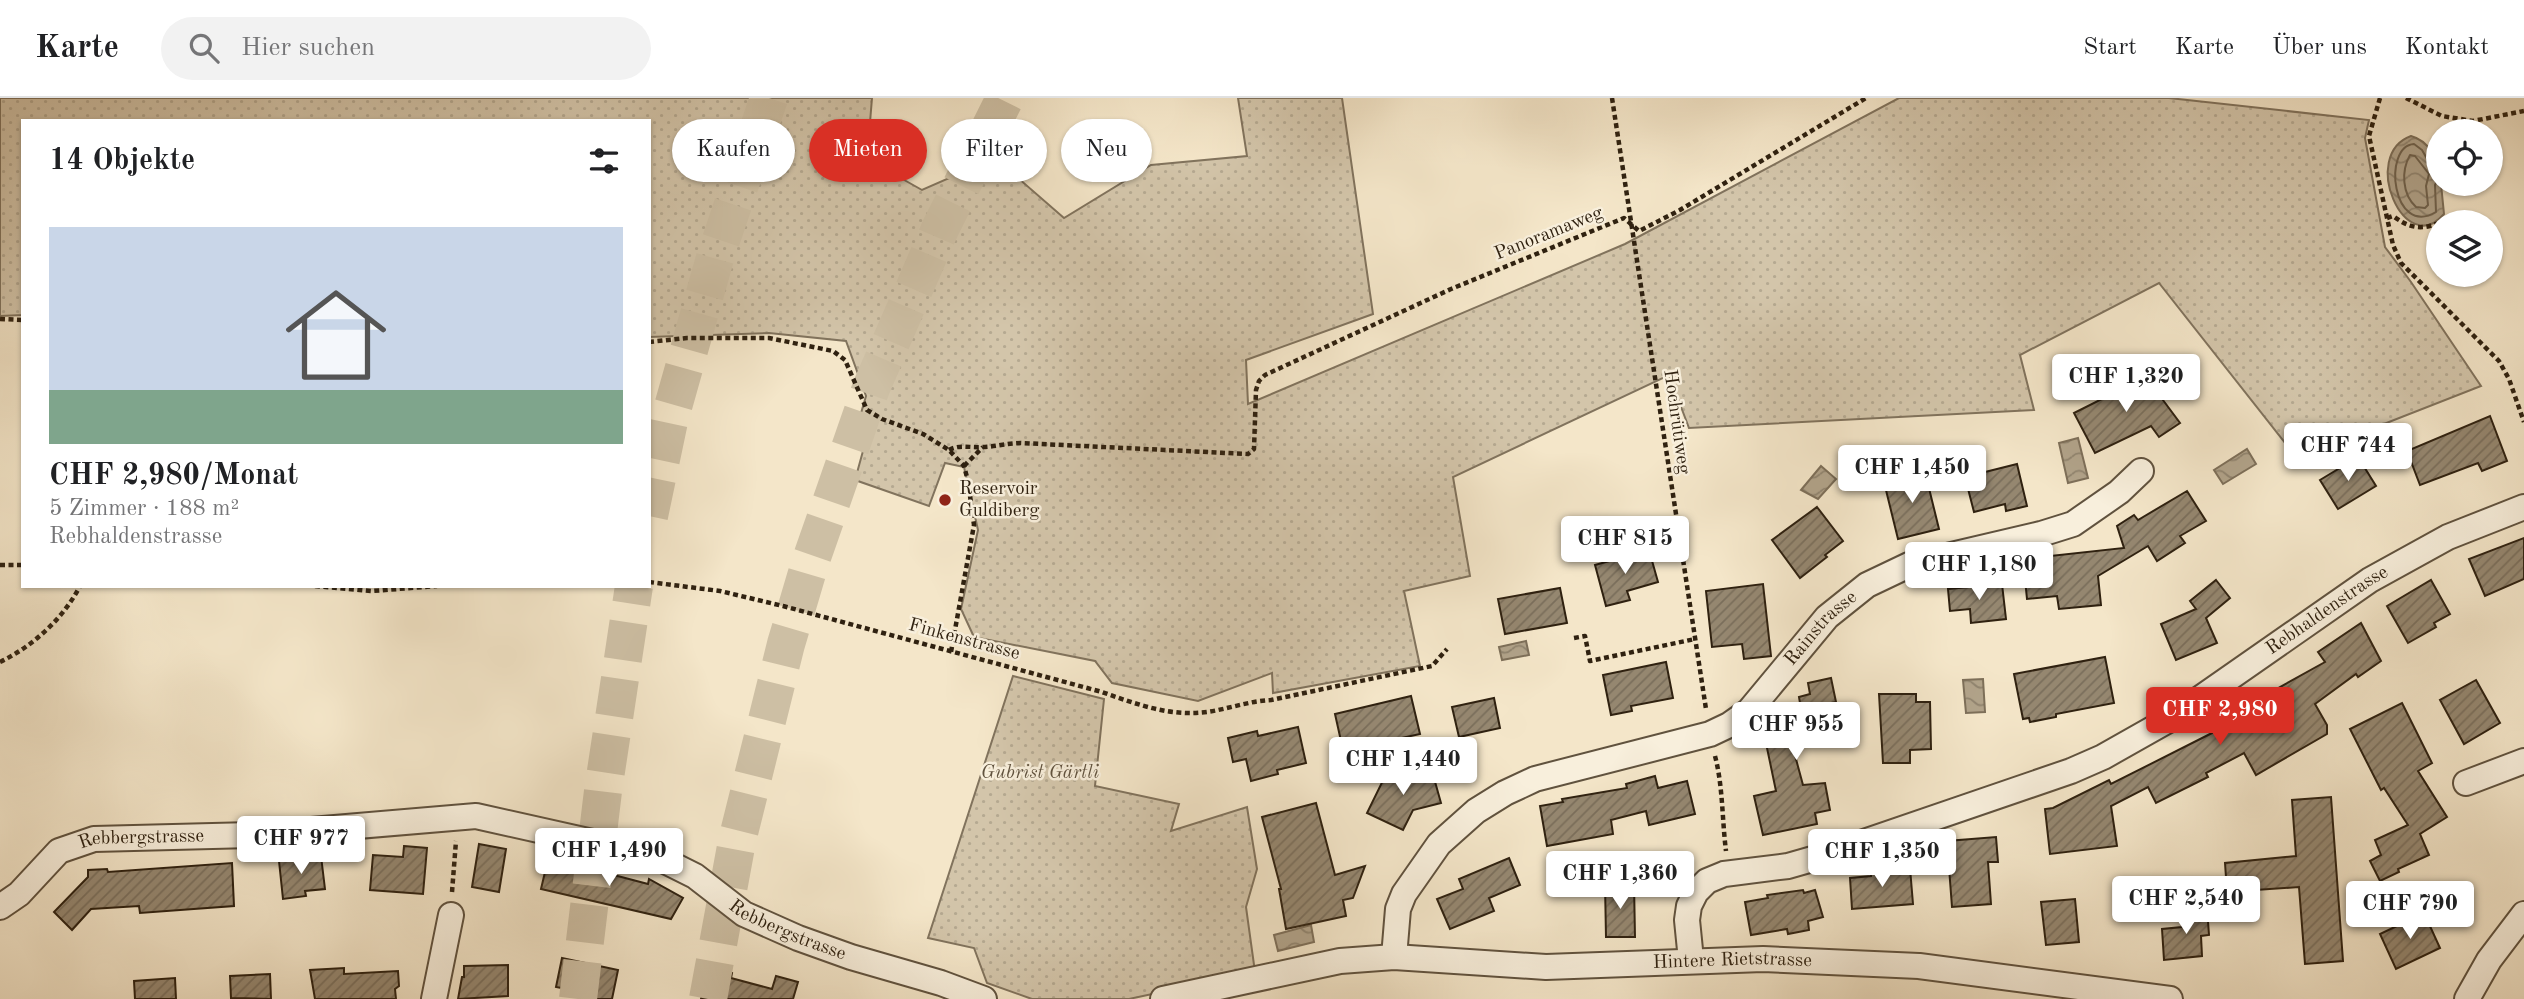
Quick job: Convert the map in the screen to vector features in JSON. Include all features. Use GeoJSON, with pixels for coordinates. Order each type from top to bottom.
{"type":"FeatureCollection","features":[{"type":"Feature","properties":{"kind":"street","name":"Rainstrasse"},"geometry":{"type":"LineString","coordinates":[[1394,957],[1398,909],[1404,894],[1440,844],[1476,811],[1535,779],[1710,734],[1730,724],[1748,711],[1827,617],[1867,584],[1909,565],[2073,524],[2119,492],[2141,471]]}},
{"type":"Feature","properties":{"kind":"street","name":"Rebhaldenstrasse"},"geometry":{"type":"LineString","coordinates":[[1691,960],[1687,920],[1689,906],[1696,891],[1707,881],[1730,874],[1788,866],[1824,856],[2071,771],[2103,757],[2181,712],[2370,580],[2448,537],[2524,507]]}},
{"type":"Feature","properties":{"kind":"street"},"geometry":{"type":"LineString","coordinates":[[2466,783],[2524,761]]}},
{"type":"Feature","properties":{"kind":"street","name":"Rebbergstrasse"},"geometry":{"type":"LineString","coordinates":[[0,907],[19,894],[59,851],[94,839],[252,835],[476,816],[654,856],[695,876],[744,914],[798,939],[984,999]]}},
{"type":"Feature","properties":{"kind":"street"},"geometry":{"type":"LineString","coordinates":[[2452,999],[2467,999],[2488,960],[2524,914]]}},
{"type":"Feature","properties":{"kind":"street"},"geometry":{"type":"LineString","coordinates":[[434,999],[451,915]]}},
{"type":"Feature","properties":{"kind":"street","name":"Hintere Rietstrasse"},"geometry":{"type":"LineString","coordinates":[[1163,999],[1340,961],[1394,957],[1546,967],[1599,967],[1763,958],[1919,965],[2170,999]]}},
{"type":"Feature","properties":{"kind":"path","name":"Hochrütiweg"},"geometry":{"type":"LineString","coordinates":[[1612,98],[1710,734],[1720,774],[1720,802],[1730,874]]}},
{"type":"Feature","properties":{"kind":"path","name":"Panoramaweg"},"geometry":{"type":"LineString","coordinates":[[983,447],[1021,443],[1248,454],[1254,449],[1256,390],[1265,375],[1451,289],[1625,219],[1639,231],[1680,211],[1866,98]]}},
{"type":"Feature","properties":{"kind":"path"},"geometry":{"type":"LineString","coordinates":[[2380,98],[2369,136],[2393,245],[2401,263],[2499,361],[2510,379],[2524,422]]}},
{"type":"Feature","properties":{"kind":"path"},"geometry":{"type":"LineString","coordinates":[[2406,98],[2442,116],[2473,121],[2524,111]]}},
{"type":"Feature","properties":{"kind":"path"},"geometry":{"type":"LineString","coordinates":[[2387,218],[2393,216],[2404,224],[2418,228],[2426,226]]}},
{"type":"Feature","properties":{"kind":"path"},"geometry":{"type":"LineString","coordinates":[[0,319],[21,320]]}},
{"type":"Feature","properties":{"kind":"path"},"geometry":{"type":"LineString","coordinates":[[651,342],[687,338],[769,338],[833,351],[845,360],[867,410],[882,419],[923,434],[949,450],[964,466],[974,525],[951,652]]}},
{"type":"Feature","properties":{"kind":"path"},"geometry":{"type":"LineString","coordinates":[[949,450],[958,445],[983,447]]}},
{"type":"Feature","properties":{"kind":"path"},"geometry":{"type":"LineString","coordinates":[[964,466],[983,447]]}},
{"type":"Feature","properties":{"kind":"path"},"geometry":{"type":"LineString","coordinates":[[0,565],[21,565]]}},
{"type":"Feature","properties":{"kind":"path","name":"Finkenstrasse"},"geometry":{"type":"LineString","coordinates":[[651,582],[720,591],[783,606],[1102,692],[1151,710],[1205,712],[1271,700],[1432,666],[1447,649]]}},
{"type":"Feature","properties":{"kind":"path"},"geometry":{"type":"LineString","coordinates":[[0,662],[23,650],[43,634],[62,614],[79,588]]}},
{"type":"Feature","properties":{"kind":"path"},"geometry":{"type":"LineString","coordinates":[[338,588],[372,591],[412,588]]}},
{"type":"Feature","properties":{"kind":"path"},"geometry":{"type":"LineString","coordinates":[[1574,638],[1585,636],[1590,661],[1695,639]]}},
{"type":"Feature","properties":{"kind":"path"},"geometry":{"type":"LineString","coordinates":[[452,891],[456,845]]}},
{"type":"Feature","properties":{"kind":"green space"},"geometry":{"type":"Polygon","coordinates":[[[0,98],[872,98],[870,119],[809,119],[809,182],[908,182],[922,190],[941,182],[1023,182],[1064,218],[1123,182],[1152,182],[1152,165],[1247,156],[1238,98],[1342,98],[1373,314],[1246,360],[1248,404],[1625,244],[1899,98],[2169,98],[2369,120],[2365,138],[2385,247],[2481,386],[2297,458],[2159,283],[2020,355],[2034,410],[1689,428],[1669,375],[1453,477],[1470,576],[1404,591],[1420,666],[1273,693],[1272,673],[1198,701],[1112,683],[1095,661],[974,637],[961,609],[978,530],[964,467],[945,463],[929,506],[855,480],[863,451],[852,444],[866,396],[846,341],[769,333],[651,337],[651,119],[21,119],[21,315],[0,316],[0,98]]]}},
{"type":"Feature","properties":{"kind":"green space","name":"Gubrist Gärtli"},"geometry":{"type":"Polygon","coordinates":[[[1013,676],[1104,699],[1095,786],[1179,804],[1171,831],[1247,807],[1257,869],[1246,907],[1255,972],[1129,999],[1032,999],[987,983],[974,948],[928,938],[1013,676]]]}},
{"type":"Feature","properties":{"kind":"water"},"geometry":{"type":"Polygon","coordinates":[[[2411,136],[2426,145],[2426,196],[2442,196],[2444,210],[2426,210],[2426,225],[2415,224],[2403,215],[2393,199],[2388,181],[2389,163],[2396,147],[2411,136]]]}},
{"type":"Feature","properties":{"kind":"water"},"geometry":{"type":"Polygon","coordinates":[[[2078,438],[2088,478],[2068,483],[2059,443],[2078,438]]]}},
{"type":"Feature","properties":{"kind":"water"},"geometry":{"type":"Polygon","coordinates":[[[2247,449],[2256,464],[2223,484],[2214,470],[2247,449]]]}},
{"type":"Feature","properties":{"kind":"water"},"geometry":{"type":"Polygon","coordinates":[[[1821,466],[1836,479],[1818,499],[1801,490],[1821,466]]]}},
{"type":"Feature","properties":{"kind":"water"},"geometry":{"type":"Polygon","coordinates":[[[1526,641],[1529,655],[1502,660],[1499,647],[1526,641]]]}},
{"type":"Feature","properties":{"kind":"water"},"geometry":{"type":"Polygon","coordinates":[[[1983,679],[1985,712],[1966,713],[1963,680],[1983,679]]]}},
{"type":"Feature","properties":{"kind":"water"},"geometry":{"type":"Polygon","coordinates":[[[1311,925],[1314,942],[1278,951],[1274,935],[1311,925]]]}},
{"type":"Feature","properties":{"kind":"building"},"geometry":{"type":"Polygon","coordinates":[[[2148,371],[2161,389],[2157,392],[2180,423],[2159,437],[2151,426],[2095,453],[2074,413],[2122,389],[2148,371]]]}},
{"type":"Feature","properties":{"kind":"building"},"geometry":{"type":"Polygon","coordinates":[[[2490,416],[2507,461],[2482,471],[2478,463],[2420,485],[2407,451],[2490,416]]]}},
{"type":"Feature","properties":{"kind":"building"},"geometry":{"type":"Polygon","coordinates":[[[2358,457],[2376,486],[2338,509],[2320,480],[2358,457]]]}},
{"type":"Feature","properties":{"kind":"building"},"geometry":{"type":"Polygon","coordinates":[[[2017,464],[2027,506],[2006,511],[2005,504],[1974,512],[1965,477],[2017,464]]]}},
{"type":"Feature","properties":{"kind":"building"},"geometry":{"type":"Polygon","coordinates":[[[1925,472],[1939,529],[1898,539],[1884,482],[1925,472]]]}},
{"type":"Feature","properties":{"kind":"building"},"geometry":{"type":"Polygon","coordinates":[[[2187,491],[2206,521],[2180,536],[2185,543],[2157,561],[2148,546],[2098,576],[2101,605],[2059,609],[2057,596],[2027,599],[2023,559],[2124,548],[2117,526],[2134,515],[2138,520],[2187,491]]]}},
{"type":"Feature","properties":{"kind":"building"},"geometry":{"type":"Polygon","coordinates":[[[1817,507],[1843,541],[1800,578],[1772,540],[1817,507]]]}},
{"type":"Feature","properties":{"kind":"building"},"geometry":{"type":"Polygon","coordinates":[[[2524,538],[2524,579],[2485,596],[2469,559],[2524,538]]]}},
{"type":"Feature","properties":{"kind":"building"},"geometry":{"type":"Polygon","coordinates":[[[1649,550],[1658,582],[1627,591],[1630,600],[1606,606],[1595,565],[1649,550]]]}},
{"type":"Feature","properties":{"kind":"building"},"geometry":{"type":"Polygon","coordinates":[[[2216,580],[2230,598],[2206,618],[2217,643],[2176,660],[2161,624],[2196,609],[2190,601],[2216,580]]]}},
{"type":"Feature","properties":{"kind":"building"},"geometry":{"type":"Polygon","coordinates":[[[2431,580],[2450,614],[2434,623],[2436,627],[2408,643],[2387,606],[2431,580]]]}},
{"type":"Feature","properties":{"kind":"building"},"geometry":{"type":"Polygon","coordinates":[[[1763,584],[1771,656],[1744,659],[1742,644],[1712,647],[1706,591],[1763,584]]]}},
{"type":"Feature","properties":{"kind":"building"},"geometry":{"type":"Polygon","coordinates":[[[2002,584],[2006,619],[1971,623],[1970,609],[1950,611],[1948,589],[2002,584]]]}},
{"type":"Feature","properties":{"kind":"building"},"geometry":{"type":"Polygon","coordinates":[[[1560,588],[1567,623],[1505,634],[1498,599],[1560,588]]]}},
{"type":"Feature","properties":{"kind":"building"},"geometry":{"type":"Polygon","coordinates":[[[2361,623],[2381,661],[2358,677],[2356,674],[2315,704],[2327,725],[2327,734],[2256,775],[2244,753],[2206,773],[2208,777],[2156,803],[2148,787],[2111,806],[2117,846],[2050,854],[2045,809],[2053,808],[2109,780],[2111,784],[2231,722],[2228,716],[2325,662],[2318,652],[2361,623]]]}},
{"type":"Feature","properties":{"kind":"building"},"geometry":{"type":"Polygon","coordinates":[[[2105,657],[2114,703],[2030,722],[2029,718],[2023,719],[2014,674],[2105,657]]]}},
{"type":"Feature","properties":{"kind":"building"},"geometry":{"type":"Polygon","coordinates":[[[1666,662],[1673,698],[1631,706],[1632,711],[1611,715],[1603,675],[1666,662]]]}},
{"type":"Feature","properties":{"kind":"building"},"geometry":{"type":"Polygon","coordinates":[[[1831,678],[1836,702],[1827,704],[1835,739],[1793,748],[1803,785],[1825,783],[1830,810],[1815,813],[1817,824],[1763,835],[1754,796],[1776,791],[1762,724],[1775,722],[1773,715],[1801,709],[1799,697],[1810,694],[1808,683],[1831,678]]]}},
{"type":"Feature","properties":{"kind":"building"},"geometry":{"type":"Polygon","coordinates":[[[2476,680],[2500,723],[2464,744],[2440,700],[2476,680]]]}},
{"type":"Feature","properties":{"kind":"building"},"geometry":{"type":"Polygon","coordinates":[[[1879,694],[1916,694],[1916,702],[1930,702],[1931,749],[1910,750],[1910,763],[1883,763],[1879,694]]]}},
{"type":"Feature","properties":{"kind":"building"},"geometry":{"type":"Polygon","coordinates":[[[1411,696],[1420,734],[1388,741],[1390,747],[1365,753],[1363,746],[1343,750],[1335,714],[1411,696]]]}},
{"type":"Feature","properties":{"kind":"building"},"geometry":{"type":"Polygon","coordinates":[[[1494,698],[1500,728],[1459,737],[1452,707],[1494,698]]]}},
{"type":"Feature","properties":{"kind":"building"},"geometry":{"type":"Polygon","coordinates":[[[2402,703],[2432,763],[2418,771],[2447,817],[2420,834],[2429,855],[2398,869],[2399,872],[2380,881],[2370,861],[2381,855],[2375,840],[2408,825],[2384,788],[2381,790],[2350,729],[2402,703]]]}},
{"type":"Feature","properties":{"kind":"building"},"geometry":{"type":"Polygon","coordinates":[[[1298,727],[1306,763],[1277,770],[1278,774],[1251,781],[1246,759],[1233,762],[1228,738],[1257,731],[1258,736],[1298,727]]]}},
{"type":"Feature","properties":{"kind":"building"},"geometry":{"type":"Polygon","coordinates":[[[1393,760],[1397,780],[1432,771],[1441,803],[1413,810],[1403,830],[1367,813],[1393,760]]]}},
{"type":"Feature","properties":{"kind":"building"},"geometry":{"type":"Polygon","coordinates":[[[1655,776],[1658,788],[1687,781],[1695,814],[1649,825],[1646,811],[1611,820],[1613,834],[1547,846],[1540,806],[1563,802],[1562,799],[1627,788],[1626,784],[1655,776]]]}},
{"type":"Feature","properties":{"kind":"building"},"geometry":{"type":"Polygon","coordinates":[[[2331,797],[2343,961],[2305,964],[2299,887],[2227,892],[2225,863],[2296,856],[2292,800],[2331,797]]]}},
{"type":"Feature","properties":{"kind":"building"},"geometry":{"type":"Polygon","coordinates":[[[1316,803],[1335,875],[1365,866],[1353,898],[1343,900],[1346,916],[1286,929],[1281,889],[1262,817],[1316,803]]]}},
{"type":"Feature","properties":{"kind":"building"},"geometry":{"type":"Polygon","coordinates":[[[1996,837],[1998,862],[1988,862],[1991,904],[1952,907],[1947,841],[1996,837]]]}},
{"type":"Feature","properties":{"kind":"building"},"geometry":{"type":"Polygon","coordinates":[[[479,844],[506,849],[499,892],[472,887],[479,844]]]}},
{"type":"Feature","properties":{"kind":"building"},"geometry":{"type":"Polygon","coordinates":[[[404,846],[427,848],[423,894],[370,890],[373,855],[403,857],[404,846]]]}},
{"type":"Feature","properties":{"kind":"building"},"geometry":{"type":"Polygon","coordinates":[[[549,855],[648,884],[649,879],[683,898],[671,919],[541,889],[549,855]]]}},
{"type":"Feature","properties":{"kind":"building"},"geometry":{"type":"Polygon","coordinates":[[[321,856],[325,889],[305,891],[306,896],[283,899],[279,861],[321,856]]]}},
{"type":"Feature","properties":{"kind":"building"},"geometry":{"type":"Polygon","coordinates":[[[1509,858],[1520,885],[1489,898],[1494,911],[1450,929],[1437,899],[1463,889],[1459,879],[1509,858]]]}},
{"type":"Feature","properties":{"kind":"building"},"geometry":{"type":"Polygon","coordinates":[[[232,863],[234,906],[140,913],[139,906],[91,909],[72,930],[54,912],[88,877],[88,870],[107,869],[108,872],[232,863]]]}},
{"type":"Feature","properties":{"kind":"building"},"geometry":{"type":"Polygon","coordinates":[[[1910,868],[1913,904],[1852,909],[1850,878],[1871,876],[1871,872],[1910,868]]]}},
{"type":"Feature","properties":{"kind":"building"},"geometry":{"type":"Polygon","coordinates":[[[1605,884],[1634,884],[1635,937],[1606,937],[1605,884]]]}},
{"type":"Feature","properties":{"kind":"building"},"geometry":{"type":"Polygon","coordinates":[[[1803,890],[1804,893],[1815,890],[1823,917],[1808,921],[1809,930],[1788,934],[1787,929],[1751,935],[1745,902],[1768,898],[1767,895],[1803,890]]]}},
{"type":"Feature","properties":{"kind":"building"},"geometry":{"type":"Polygon","coordinates":[[[2075,899],[2079,942],[2046,945],[2041,902],[2075,899]]]}},
{"type":"Feature","properties":{"kind":"building"},"geometry":{"type":"Polygon","coordinates":[[[2207,908],[2209,935],[2201,936],[2202,956],[2164,960],[2162,929],[2182,927],[2180,911],[2207,908]]]}},
{"type":"Feature","properties":{"kind":"building"},"geometry":{"type":"Polygon","coordinates":[[[2424,913],[2440,948],[2396,969],[2380,934],[2424,913]]]}},
{"type":"Feature","properties":{"kind":"building"},"geometry":{"type":"Polygon","coordinates":[[[562,958],[618,970],[612,999],[581,999],[582,992],[556,987],[562,958]]]}},
{"type":"Feature","properties":{"kind":"building"},"geometry":{"type":"Polygon","coordinates":[[[508,965],[508,996],[458,999],[464,966],[508,965]]]}},
{"type":"Feature","properties":{"kind":"building"},"geometry":{"type":"Polygon","coordinates":[[[710,967],[732,973],[731,978],[772,989],[776,976],[798,982],[793,999],[701,999],[710,967]]]}},
{"type":"Feature","properties":{"kind":"building"},"geometry":{"type":"Polygon","coordinates":[[[344,968],[344,974],[398,971],[396,999],[315,999],[310,970],[344,968]]]}},
{"type":"Feature","properties":{"kind":"building"},"geometry":{"type":"Polygon","coordinates":[[[270,974],[271,999],[231,998],[230,976],[270,974]]]}},
{"type":"Feature","properties":{"kind":"building"},"geometry":{"type":"Polygon","coordinates":[[[175,978],[176,999],[135,999],[134,981],[175,978]]]}},
{"type":"Feature","properties":{"kind":"tunnel"},"geometry":{"type":"LineString","coordinates":[[651,506],[669,421],[715,258],[769,98]]}},
{"type":"Feature","properties":{"kind":"tunnel"},"geometry":{"type":"LineString","coordinates":[[708,999],[737,841],[786,644],[810,563],[871,388],[940,229],[1005,98]]}},
{"type":"Feature","properties":{"kind":"tunnel"},"geometry":{"type":"LineString","coordinates":[[578,999],[603,791],[634,588]]}},
{"type":"Feature","properties":{"kind":"place","name":"Reservoir Guldiberg"},"geometry":{"type":"Point","coordinates":[945,500]}}]}
